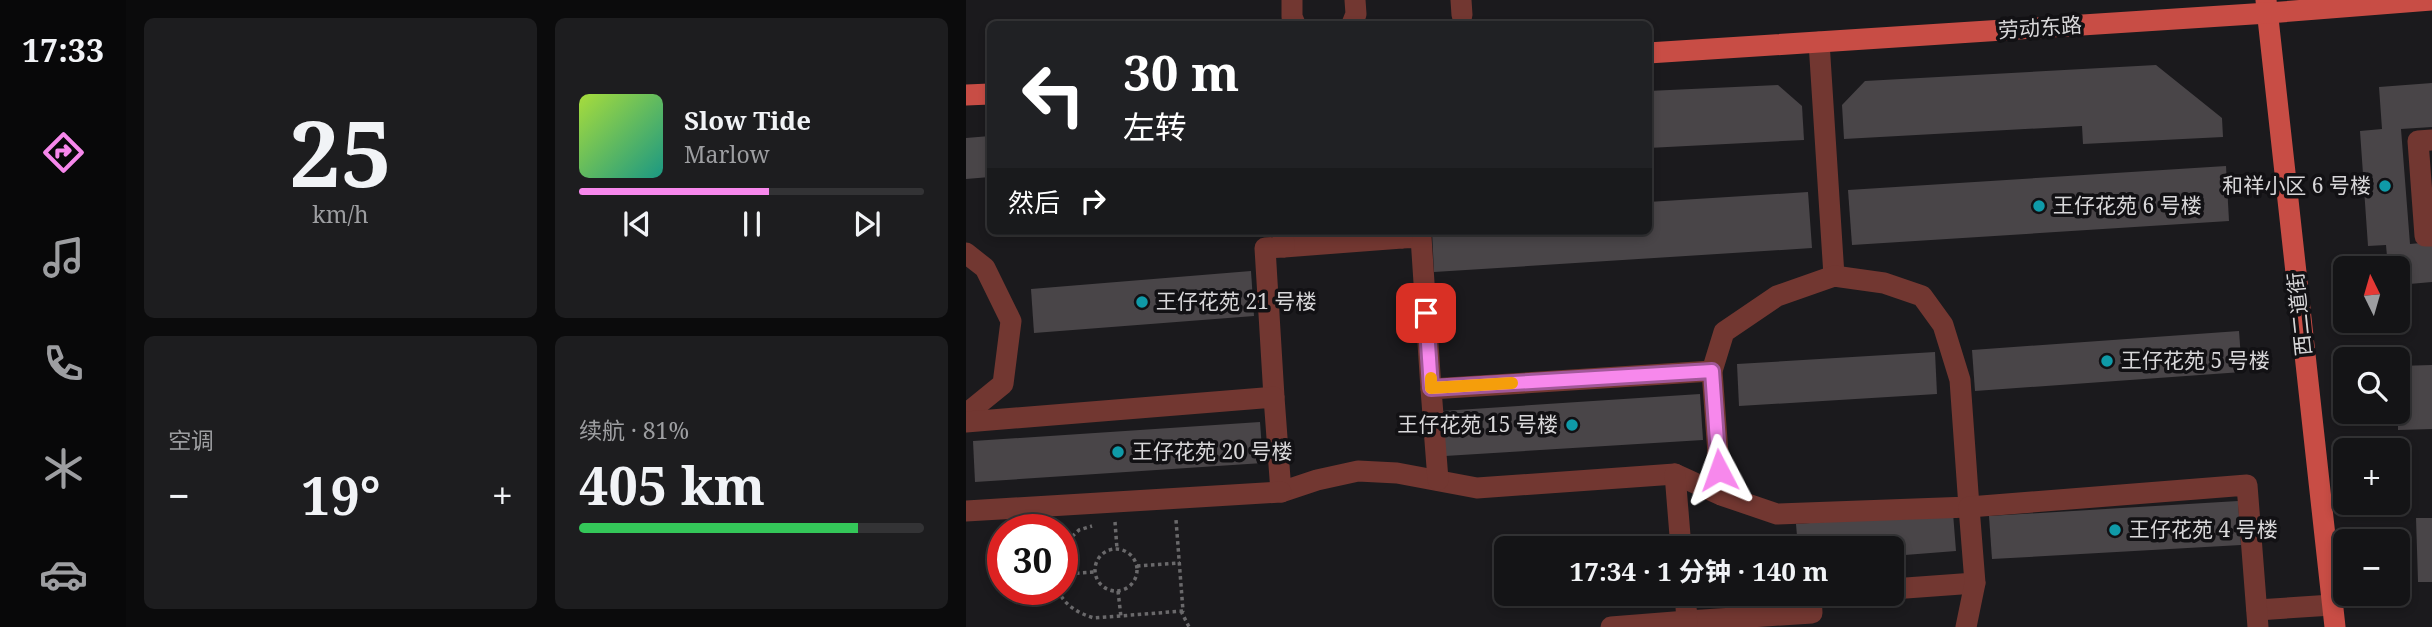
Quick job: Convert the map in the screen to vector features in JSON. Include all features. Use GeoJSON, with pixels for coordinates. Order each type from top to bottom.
{"type":"FeatureCollection","features":[{"type":"Feature","properties":{"kind":"main road","name":"劳动东路"},"geometry":{"type":"LineString","coordinates":[[1652,53],[2267,7],[2432,0]]}},
{"type":"Feature","properties":{"kind":"main road","name":"西二道街"},"geometry":{"type":"LineString","coordinates":[[2267,7],[2335,627]]}},
{"type":"Feature","properties":{"kind":"main road"},"geometry":{"type":"LineString","coordinates":[[966,95],[987,94]]}},
{"type":"Feature","properties":{"kind":"street"},"geometry":{"type":"LineString","coordinates":[[1292,0],[1294,21]]}},
{"type":"Feature","properties":{"kind":"street"},"geometry":{"type":"LineString","coordinates":[[1353,21],[1356,14],[1355,0]]}},
{"type":"Feature","properties":{"kind":"street"},"geometry":{"type":"LineString","coordinates":[[1819,42],[1834,276]]}},
{"type":"Feature","properties":{"kind":"street"},"geometry":{"type":"LineString","coordinates":[[2432,139],[2418,141],[2425,236],[2432,236]]}},
{"type":"Feature","properties":{"kind":"street"},"geometry":{"type":"LineString","coordinates":[[1281,492],[1265,248],[1284,239],[1378,235]]}},
{"type":"Feature","properties":{"kind":"street"},"geometry":{"type":"LineString","coordinates":[[1407,235],[1420,237],[1438,480]]}},
{"type":"Feature","properties":{"kind":"street"},"geometry":{"type":"LineString","coordinates":[[966,253],[985,268],[1011,321],[1003,384],[969,411]]}},
{"type":"Feature","properties":{"kind":"street"},"geometry":{"type":"LineString","coordinates":[[1721,495],[1712,371],[1724,332],[1777,296],[1834,276],[1884,283],[1922,296],[1943,325],[1960,380],[1975,583],[1966,627]]}},
{"type":"Feature","properties":{"kind":"street"},"geometry":{"type":"LineString","coordinates":[[1431,388],[1712,371]]}},
{"type":"Feature","properties":{"kind":"street"},"geometry":{"type":"LineString","coordinates":[[969,411],[1274,397]]}},
{"type":"Feature","properties":{"kind":"street"},"geometry":{"type":"LineString","coordinates":[[966,511],[1281,492],[1317,480],[1358,471],[1397,473],[1477,488],[1675,474],[1721,495],[1777,514],[1969,507],[2246,485],[2257,619],[2332,605]]}},
{"type":"Feature","properties":{"kind":"street"},"geometry":{"type":"LineString","coordinates":[[1675,474],[1680,536]]}},
{"type":"Feature","properties":{"kind":"street"},"geometry":{"type":"LineString","coordinates":[[1904,588],[1975,583]]}},
{"type":"Feature","properties":{"kind":"street"},"geometry":{"type":"LineString","coordinates":[[1686,606],[1687,621]]}},
{"type":"Feature","properties":{"kind":"street"},"geometry":{"type":"LineString","coordinates":[[1611,627],[1687,621],[1816,620]]}},
{"type":"Feature","properties":{"kind":"path"},"geometry":{"type":"LineString","coordinates":[[1164,521],[1177,520],[1181,611]]}},
{"type":"Feature","properties":{"kind":"path"},"geometry":{"type":"LineString","coordinates":[[1104,525],[1128,523]]}},
{"type":"Feature","properties":{"kind":"path"},"geometry":{"type":"LineString","coordinates":[[1078,531],[1093,526]]}},
{"type":"Feature","properties":{"kind":"path"},"geometry":{"type":"LineString","coordinates":[[1115,549],[1128,552],[1137,566],[1134,582],[1124,591],[1103,587],[1095,572],[1097,560],[1115,549]]}},
{"type":"Feature","properties":{"kind":"path"},"geometry":{"type":"LineString","coordinates":[[1137,566],[1180,564]]}},
{"type":"Feature","properties":{"kind":"path"},"geometry":{"type":"LineString","coordinates":[[1078,573],[1095,572]]}},
{"type":"Feature","properties":{"kind":"path"},"geometry":{"type":"LineString","coordinates":[[1118,591],[1121,617]]}},
{"type":"Feature","properties":{"kind":"path"},"geometry":{"type":"LineString","coordinates":[[1067,605],[1080,614],[1094,618],[1181,611]]}},
{"type":"Feature","properties":{"kind":"path"},"geometry":{"type":"LineString","coordinates":[[1181,611],[1189,627]]}},
{"type":"Feature","properties":{"kind":"building"},"geometry":{"type":"Polygon","coordinates":[[[2156,65],[2222,118],[2223,137],[2083,144],[2082,126],[1844,139],[1842,105],[1865,81],[2156,65]]]}},
{"type":"Feature","properties":{"kind":"building","name":"和祥小区 6 号楼"},"geometry":{"type":"Polygon","coordinates":[[[2432,83],[2432,127],[2401,129],[2410,244],[2432,242],[2432,282],[2410,284],[2410,256],[2387,256],[2386,245],[2368,246],[2360,131],[2382,129],[2379,87],[2432,83]]]}},
{"type":"Feature","properties":{"kind":"building"},"geometry":{"type":"Polygon","coordinates":[[[1778,85],[1802,106],[1804,140],[1652,148],[1652,91],[1778,85]]]}},
{"type":"Feature","properties":{"kind":"building"},"geometry":{"type":"Polygon","coordinates":[[[987,136],[987,177],[966,179],[966,138],[987,136]]]}},
{"type":"Feature","properties":{"kind":"building","name":"王仔花苑 6 号楼"},"geometry":{"type":"Polygon","coordinates":[[[2226,166],[2229,221],[1852,245],[1848,190],[2226,166]]]}},
{"type":"Feature","properties":{"kind":"building"},"geometry":{"type":"Polygon","coordinates":[[[1808,192],[1812,248],[1434,272],[1432,235],[1652,235],[1652,202],[1808,192]]]}},
{"type":"Feature","properties":{"kind":"building","name":"王仔花苑 21 号楼"},"geometry":{"type":"Polygon","coordinates":[[[1251,271],[1254,316],[1034,333],[1031,289],[1251,271]]]}},
{"type":"Feature","properties":{"kind":"building","name":"王仔花苑 5 号楼"},"geometry":{"type":"Polygon","coordinates":[[[2239,331],[2242,372],[1975,391],[1972,350],[2239,331]]]}},
{"type":"Feature","properties":{"kind":"building"},"geometry":{"type":"Polygon","coordinates":[[[1935,352],[1937,394],[1739,406],[1737,364],[1935,352]]]}},
{"type":"Feature","properties":{"kind":"building"},"geometry":{"type":"Polygon","coordinates":[[[2432,365],[2432,429],[2398,430],[2398,424],[2410,424],[2410,366],[2432,365]]]}},
{"type":"Feature","properties":{"kind":"building","name":"王仔花苑 15 号楼"},"geometry":{"type":"Polygon","coordinates":[[[1700,394],[1703,440],[1445,456],[1442,411],[1700,394]]]}},
{"type":"Feature","properties":{"kind":"building","name":"王仔花苑 20 号楼"},"geometry":{"type":"Polygon","coordinates":[[[1260,422],[1263,463],[975,482],[973,441],[1260,422]]]}},
{"type":"Feature","properties":{"kind":"building","name":"王仔花苑 4 号楼"},"geometry":{"type":"Polygon","coordinates":[[[2238,501],[2241,545],[1992,559],[1989,516],[2238,501]]]}},
{"type":"Feature","properties":{"kind":"building"},"geometry":{"type":"Polygon","coordinates":[[[1953,513],[1956,551],[1904,555],[1904,536],[1797,536],[1796,524],[1953,513]]]}},
{"type":"Feature","properties":{"kind":"building"},"geometry":{"type":"Polygon","coordinates":[[[2416,518],[2432,518],[2432,582],[2418,582],[2416,518]]]}},
{"type":"Feature","properties":{"kind":"slow traffic"},"geometry":{"type":"LineString","coordinates":[[1431,378],[1431,388],[1512,383]]}},
{"type":"Feature","properties":{"kind":"place","name":"和祥小区 6 号楼"},"geometry":{"type":"Point","coordinates":[2385,186]}},
{"type":"Feature","properties":{"kind":"place","name":"王仔花苑 6 号楼"},"geometry":{"type":"Point","coordinates":[2039,206]}},
{"type":"Feature","properties":{"kind":"place","name":"王仔花苑 21 号楼"},"geometry":{"type":"Point","coordinates":[1142,302]}},
{"type":"Feature","properties":{"kind":"place","name":"王仔花苑 5 号楼"},"geometry":{"type":"Point","coordinates":[2107,361]}},
{"type":"Feature","properties":{"kind":"place","name":"王仔花苑 15 号楼"},"geometry":{"type":"Point","coordinates":[1572,425]}},
{"type":"Feature","properties":{"kind":"place","name":"王仔花苑 20 号楼"},"geometry":{"type":"Point","coordinates":[1118,452]}},
{"type":"Feature","properties":{"kind":"place","name":"王仔花苑 4 号楼"},"geometry":{"type":"Point","coordinates":[2115,530]}},
{"type":"Feature","properties":{"kind":"route"},"geometry":{"type":"LineString","coordinates":[[1426,313],[1431,388],[1712,371],[1719,470]]}}]}
